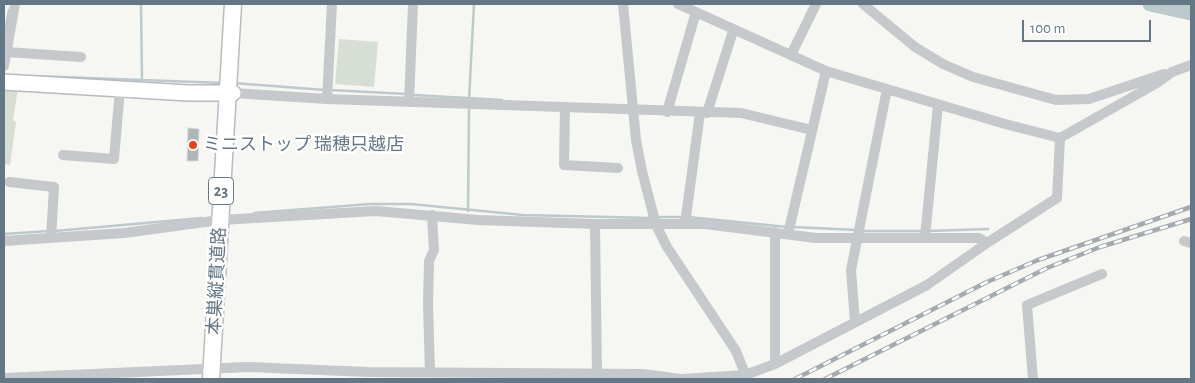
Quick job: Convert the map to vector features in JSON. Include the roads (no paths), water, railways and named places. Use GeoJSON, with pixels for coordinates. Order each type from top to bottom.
{"type":"FeatureCollection","features":[{"type":"Feature","properties":{"kind":"main road","name":"本巣縦貫道路"},"geometry":{"type":"LineString","coordinates":[[216,373],[233,4]]}},
{"type":"Feature","properties":{"kind":"main road","name":"本巣縦貫道路"},"geometry":{"type":"LineString","coordinates":[[229,93],[239,4]]}},
{"type":"Feature","properties":{"kind":"street"},"geometry":{"type":"LineString","coordinates":[[4,66],[15,4]]}},
{"type":"Feature","properties":{"kind":"street"},"geometry":{"type":"LineString","coordinates":[[327,99],[332,4]]}},
{"type":"Feature","properties":{"kind":"street"},"geometry":{"type":"LineString","coordinates":[[409,102],[413,4]]}},
{"type":"Feature","properties":{"kind":"street"},"geometry":{"type":"LineString","coordinates":[[623,4],[642,171],[656,225],[667,247],[736,351],[746,377]]}},
{"type":"Feature","properties":{"kind":"street"},"geometry":{"type":"LineString","coordinates":[[678,4],[734,31],[826,71],[938,105],[1060,138],[1157,84],[1172,72]]}},
{"type":"Feature","properties":{"kind":"street"},"geometry":{"type":"LineString","coordinates":[[791,55],[816,4]]}},
{"type":"Feature","properties":{"kind":"street"},"geometry":{"type":"LineString","coordinates":[[863,4],[915,47],[943,64],[973,77],[1056,100],[1089,99],[1191,65]]}},
{"type":"Feature","properties":{"kind":"street"},"geometry":{"type":"LineString","coordinates":[[667,112],[696,12]]}},
{"type":"Feature","properties":{"kind":"street"},"geometry":{"type":"LineString","coordinates":[[685,224],[704,113],[734,31]]}},
{"type":"Feature","properties":{"kind":"street"},"geometry":{"type":"LineString","coordinates":[[6,52],[81,57]]}},
{"type":"Feature","properties":{"kind":"street"},"geometry":{"type":"LineString","coordinates":[[788,234],[826,71]]}},
{"type":"Feature","properties":{"kind":"street"},"geometry":{"type":"LineString","coordinates":[[4,82],[327,99],[667,112],[741,113],[812,130]]}},
{"type":"Feature","properties":{"kind":"street"},"geometry":{"type":"LineString","coordinates":[[64,154],[114,159],[120,89]]}},
{"type":"Feature","properties":{"kind":"street"},"geometry":{"type":"LineString","coordinates":[[855,322],[851,270],[887,89]]}},
{"type":"Feature","properties":{"kind":"street"},"geometry":{"type":"LineString","coordinates":[[925,237],[938,105]]}},
{"type":"Feature","properties":{"kind":"street"},"geometry":{"type":"LineString","coordinates":[[565,108],[564,166],[618,168]]}},
{"type":"Feature","properties":{"kind":"street"},"geometry":{"type":"LineString","coordinates":[[4,378],[216,373],[430,372],[554,377],[643,374],[681,379],[746,377],[776,364],[927,285],[987,243],[1057,198],[1060,138]]}},
{"type":"Feature","properties":{"kind":"street"},"geometry":{"type":"LineString","coordinates":[[9,182],[54,187],[52,238]]}},
{"type":"Feature","properties":{"kind":"street"},"geometry":{"type":"LineString","coordinates":[[4,241],[124,233],[224,221],[376,211],[473,220],[595,224],[685,224],[775,232],[816,238],[979,238],[987,243]]}},
{"type":"Feature","properties":{"kind":"street"},"geometry":{"type":"LineString","coordinates":[[430,372],[428,304],[429,260],[434,250],[432,215]]}},
{"type":"Feature","properties":{"kind":"street"},"geometry":{"type":"LineString","coordinates":[[595,224],[600,376]]}},
{"type":"Feature","properties":{"kind":"street"},"geometry":{"type":"LineString","coordinates":[[775,232],[776,364]]}},
{"type":"Feature","properties":{"kind":"street"},"geometry":{"type":"LineString","coordinates":[[1033,379],[1027,305],[1102,274]]}},
{"type":"Feature","properties":{"kind":"waterway"},"geometry":{"type":"LineString","coordinates":[[141,4],[142,80]]}},
{"type":"Feature","properties":{"kind":"waterway"},"geometry":{"type":"LineString","coordinates":[[469,100],[474,4]]}},
{"type":"Feature","properties":{"kind":"waterway"},"geometry":{"type":"LineString","coordinates":[[1150,4],[1191,13]]}},
{"type":"Feature","properties":{"kind":"waterway"},"geometry":{"type":"LineString","coordinates":[[4,37],[9,10]]}},
{"type":"Feature","properties":{"kind":"waterway"},"geometry":{"type":"LineString","coordinates":[[33,76],[223,83]]}},
{"type":"Feature","properties":{"kind":"waterway"},"geometry":{"type":"LineString","coordinates":[[233,83],[325,90]]}},
{"type":"Feature","properties":{"kind":"waterway"},"geometry":{"type":"LineString","coordinates":[[330,90],[407,94]]}},
{"type":"Feature","properties":{"kind":"waterway"},"geometry":{"type":"LineString","coordinates":[[413,95],[502,100]]}},
{"type":"Feature","properties":{"kind":"waterway"},"geometry":{"type":"LineString","coordinates":[[468,211],[469,108]]}},
{"type":"Feature","properties":{"kind":"waterway"},"geometry":{"type":"LineString","coordinates":[[254,213],[370,204],[411,204],[523,215],[650,218]]}},
{"type":"Feature","properties":{"kind":"waterway"},"geometry":{"type":"LineString","coordinates":[[656,217],[683,217]]}},
{"type":"Feature","properties":{"kind":"waterway"},"geometry":{"type":"LineString","coordinates":[[688,217],[787,227]]}},
{"type":"Feature","properties":{"kind":"waterway"},"geometry":{"type":"LineString","coordinates":[[55,231],[202,218]]}},
{"type":"Feature","properties":{"kind":"waterway"},"geometry":{"type":"LineString","coordinates":[[793,227],[857,230]]}},
{"type":"Feature","properties":{"kind":"waterway"},"geometry":{"type":"LineString","coordinates":[[928,231],[988,229]]}},
{"type":"Feature","properties":{"kind":"waterway"},"geometry":{"type":"LineString","coordinates":[[4,234],[50,231]]}},
{"type":"Feature","properties":{"kind":"waterway"},"geometry":{"type":"LineString","coordinates":[[863,231],[922,231]]}},
{"type":"Feature","properties":{"kind":"railway"},"geometry":{"type":"LineString","coordinates":[[795,379],[987,282],[1038,260],[1191,207]]}},
{"type":"Feature","properties":{"kind":"railway"},"geometry":{"type":"LineString","coordinates":[[825,379],[1047,268],[1100,247],[1191,219]]}},
{"type":"Feature","properties":{"kind":"place","name":"ミニストップ 瑞穂只越店"},"geometry":{"type":"Point","coordinates":[193,145]}}]}
